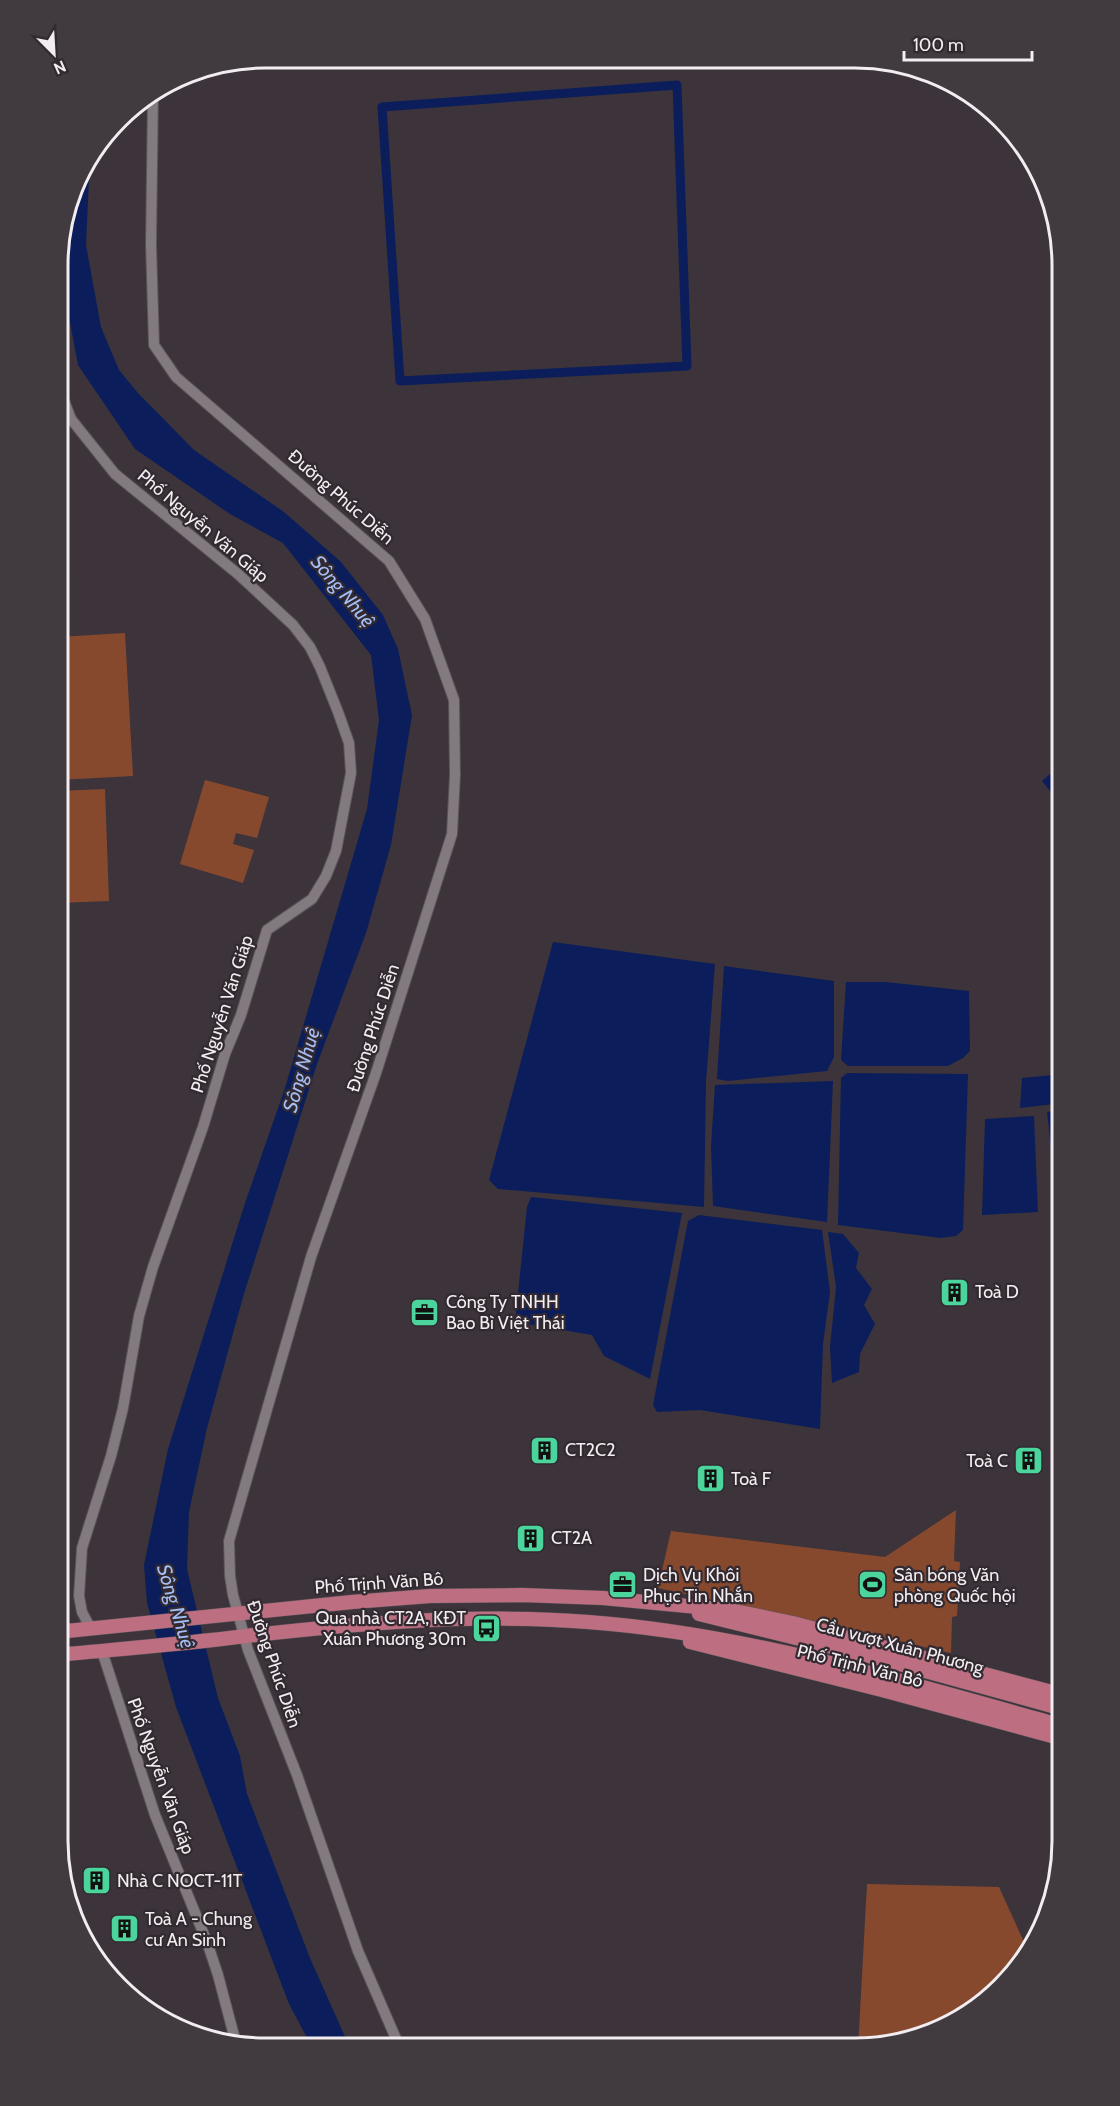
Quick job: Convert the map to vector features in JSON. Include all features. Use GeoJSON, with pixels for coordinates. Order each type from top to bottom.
{"type":"FeatureCollection","features":[{"type":"Feature","properties":{"kind":"main road","name":"Phố Trịnh Văn Bô"},"geometry":{"type":"LineString","coordinates":[[68,1631],[430,1596],[487,1594],[603,1598],[730,1610],[793,1623],[1052,1692]]}},
{"type":"Feature","properties":{"kind":"main road","name":"Phố Trịnh Văn Bô"},"geometry":{"type":"LineString","coordinates":[[670,1606],[727,1622]]}},
{"type":"Feature","properties":{"kind":"main road","name":"Phố Trịnh Văn Bô"},"geometry":{"type":"LineString","coordinates":[[68,1654],[348,1625],[491,1618],[590,1622],[722,1639]]}},
{"type":"Feature","properties":{"kind":"main road","name":"Cầu vượt Xuân Phương"},"geometry":{"type":"LineString","coordinates":[[727,1622],[889,1661],[1052,1706]]}},
{"type":"Feature","properties":{"kind":"main road","name":"Phố Trịnh Văn Bô"},"geometry":{"type":"LineString","coordinates":[[648,1629],[718,1650],[1052,1735]]}},
{"type":"Feature","properties":{"kind":"main road","name":"Cầu vượt Xuân Phương"},"geometry":{"type":"LineString","coordinates":[[722,1639],[884,1678],[1052,1723]]}},
{"type":"Feature","properties":{"kind":"street","name":"Đường Phúc Diễn"},"geometry":{"type":"LineString","coordinates":[[153,103],[154,345],[176,377],[389,561],[426,619],[454,700],[455,775],[452,834],[376,1073],[311,1257],[229,1542],[230,1576],[238,1615],[237,1637],[297,1775],[358,1951],[396,2038]]}},
{"type":"Feature","properties":{"kind":"street","name":"Phố Nguyễn Văn Giáp"},"geometry":{"type":"LineString","coordinates":[[68,410],[72,419],[115,474],[238,574],[293,625],[320,667],[338,711],[349,743],[351,773],[336,851],[326,876],[312,899],[267,930],[200,1137],[153,1267],[139,1316],[123,1408],[111,1456],[82,1548],[79,1596],[82,1612],[91,1629]]}},
{"type":"Feature","properties":{"kind":"street","name":"Phố Nguyễn Văn Giáp"},"geometry":{"type":"LineString","coordinates":[[102,1651],[156,1815],[207,1942],[234,2036]]}},
{"type":"Feature","properties":{"kind":"shaded area"},"geometry":{"type":"Polygon","coordinates":[[[125,633],[133,776],[68,779],[68,636],[125,633]]]}},
{"type":"Feature","properties":{"kind":"shaded area"},"geometry":{"type":"Polygon","coordinates":[[[205,780],[269,797],[257,838],[236,833],[233,844],[254,850],[243,883],[180,864],[205,780]]]}},
{"type":"Feature","properties":{"kind":"shaded area"},"geometry":{"type":"Polygon","coordinates":[[[105,789],[109,901],[68,903],[68,791],[105,789]]]}},
{"type":"Feature","properties":{"kind":"shaded area"},"geometry":{"type":"Polygon","coordinates":[[[956,1510],[954,1561],[960,1562],[957,1616],[952,1617],[951,1653],[658,1588],[671,1531],[885,1557],[956,1510]]]}},
{"type":"Feature","properties":{"kind":"shaded area"},"geometry":{"type":"Polygon","coordinates":[[[867,1884],[999,1887],[1024,1943],[1004,1971],[985,1990],[943,2018],[894,2035],[859,2038],[867,1884]]]}},
{"type":"Feature","properties":{"kind":"water","name":"Sông Nhuệ"},"geometry":{"type":"Polygon","coordinates":[[[89,175],[86,245],[101,327],[119,370],[138,393],[194,450],[284,512],[341,562],[383,615],[398,649],[412,715],[391,845],[366,933],[317,1064],[243,1297],[207,1428],[189,1512],[187,1569],[218,1698],[240,1756],[247,1794],[310,1958],[346,2038],[307,2038],[289,2004],[176,1707],[147,1603],[144,1565],[168,1449],[245,1203],[285,1088],[367,809],[379,720],[371,655],[283,543],[230,514],[135,449],[78,365],[68,312],[69,239],[78,201],[89,175]]]}},
{"type":"Feature","properties":{"kind":"water"},"geometry":{"type":"Polygon","coordinates":[[[1052,772],[1052,793],[1042,781],[1052,772]]]}},
{"type":"Feature","properties":{"kind":"water"},"geometry":{"type":"Polygon","coordinates":[[[553,942],[715,964],[706,1082],[704,1207],[498,1189],[489,1180],[553,942]]]}},
{"type":"Feature","properties":{"kind":"water"},"geometry":{"type":"Polygon","coordinates":[[[724,966],[834,981],[834,1057],[827,1071],[728,1081],[717,1079],[724,966]]]}},
{"type":"Feature","properties":{"kind":"water"},"geometry":{"type":"Polygon","coordinates":[[[846,982],[886,982],[969,991],[970,1051],[963,1058],[948,1066],[848,1066],[841,1060],[846,982]]]}},
{"type":"Feature","properties":{"kind":"water"},"geometry":{"type":"Polygon","coordinates":[[[847,1073],[968,1074],[963,1230],[956,1236],[941,1238],[838,1225],[841,1078],[847,1073]]]}},
{"type":"Feature","properties":{"kind":"water"},"geometry":{"type":"Polygon","coordinates":[[[1052,1075],[1052,1104],[1020,1108],[1022,1078],[1052,1075]]]}},
{"type":"Feature","properties":{"kind":"water"},"geometry":{"type":"Polygon","coordinates":[[[833,1081],[827,1222],[713,1206],[711,1146],[715,1085],[833,1081]]]}},
{"type":"Feature","properties":{"kind":"water"},"geometry":{"type":"Polygon","coordinates":[[[1052,1111],[1052,1154],[1047,1112],[1052,1111]]]}},
{"type":"Feature","properties":{"kind":"water"},"geometry":{"type":"Polygon","coordinates":[[[1034,1116],[1038,1212],[982,1215],[985,1119],[1034,1116]]]}},
{"type":"Feature","properties":{"kind":"water"},"geometry":{"type":"Polygon","coordinates":[[[531,1197],[682,1213],[650,1379],[604,1356],[592,1335],[515,1322],[527,1207],[531,1197]]]}},
{"type":"Feature","properties":{"kind":"water"},"geometry":{"type":"Polygon","coordinates":[[[699,1215],[822,1230],[830,1292],[823,1344],[820,1429],[700,1410],[657,1412],[653,1405],[688,1221],[699,1215]]]}},
{"type":"Feature","properties":{"kind":"water"},"geometry":{"type":"Polygon","coordinates":[[[828,1232],[843,1234],[859,1253],[856,1268],[872,1289],[864,1305],[875,1324],[860,1354],[859,1372],[832,1383],[830,1347],[836,1287],[828,1232]]]}},
{"type":"Feature","properties":{"kind":"waterway"},"geometry":{"type":"LineString","coordinates":[[677,85],[687,366],[400,381],[382,107],[677,85]]}},
{"type":"Feature","properties":{"kind":"place","name":"Toà D"},"geometry":{"type":"Point","coordinates":[954,1292]}},
{"type":"Feature","properties":{"kind":"place","name":"Công Ty TNHH Bao Bì Việt Thái"},"geometry":{"type":"Point","coordinates":[425,1312]}},
{"type":"Feature","properties":{"kind":"place","name":"CT2C2"},"geometry":{"type":"Point","coordinates":[544,1450]}},
{"type":"Feature","properties":{"kind":"place","name":"Toà C"},"geometry":{"type":"Point","coordinates":[1029,1461]}},
{"type":"Feature","properties":{"kind":"place","name":"Toà F"},"geometry":{"type":"Point","coordinates":[710,1479]}},
{"type":"Feature","properties":{"kind":"place","name":"CT2A"},"geometry":{"type":"Point","coordinates":[530,1538]}},
{"type":"Feature","properties":{"kind":"place","name":"Dịch Vụ Khôi Phục Tin Nhắn"},"geometry":{"type":"Point","coordinates":[622,1585]}},
{"type":"Feature","properties":{"kind":"place","name":"Sân bóng Văn phòng Quốc hội"},"geometry":{"type":"Point","coordinates":[873,1585]}},
{"type":"Feature","properties":{"kind":"place","name":"Qua nhà CT2A, KĐT Xuân Phương 30m"},"geometry":{"type":"Point","coordinates":[487,1628]}},
{"type":"Feature","properties":{"kind":"place","name":"Nhà C NOCT-11T"},"geometry":{"type":"Point","coordinates":[96,1881]}},
{"type":"Feature","properties":{"kind":"place","name":"Toà A - Chung cư An Sinh"},"geometry":{"type":"Point","coordinates":[124,1929]}}]}
